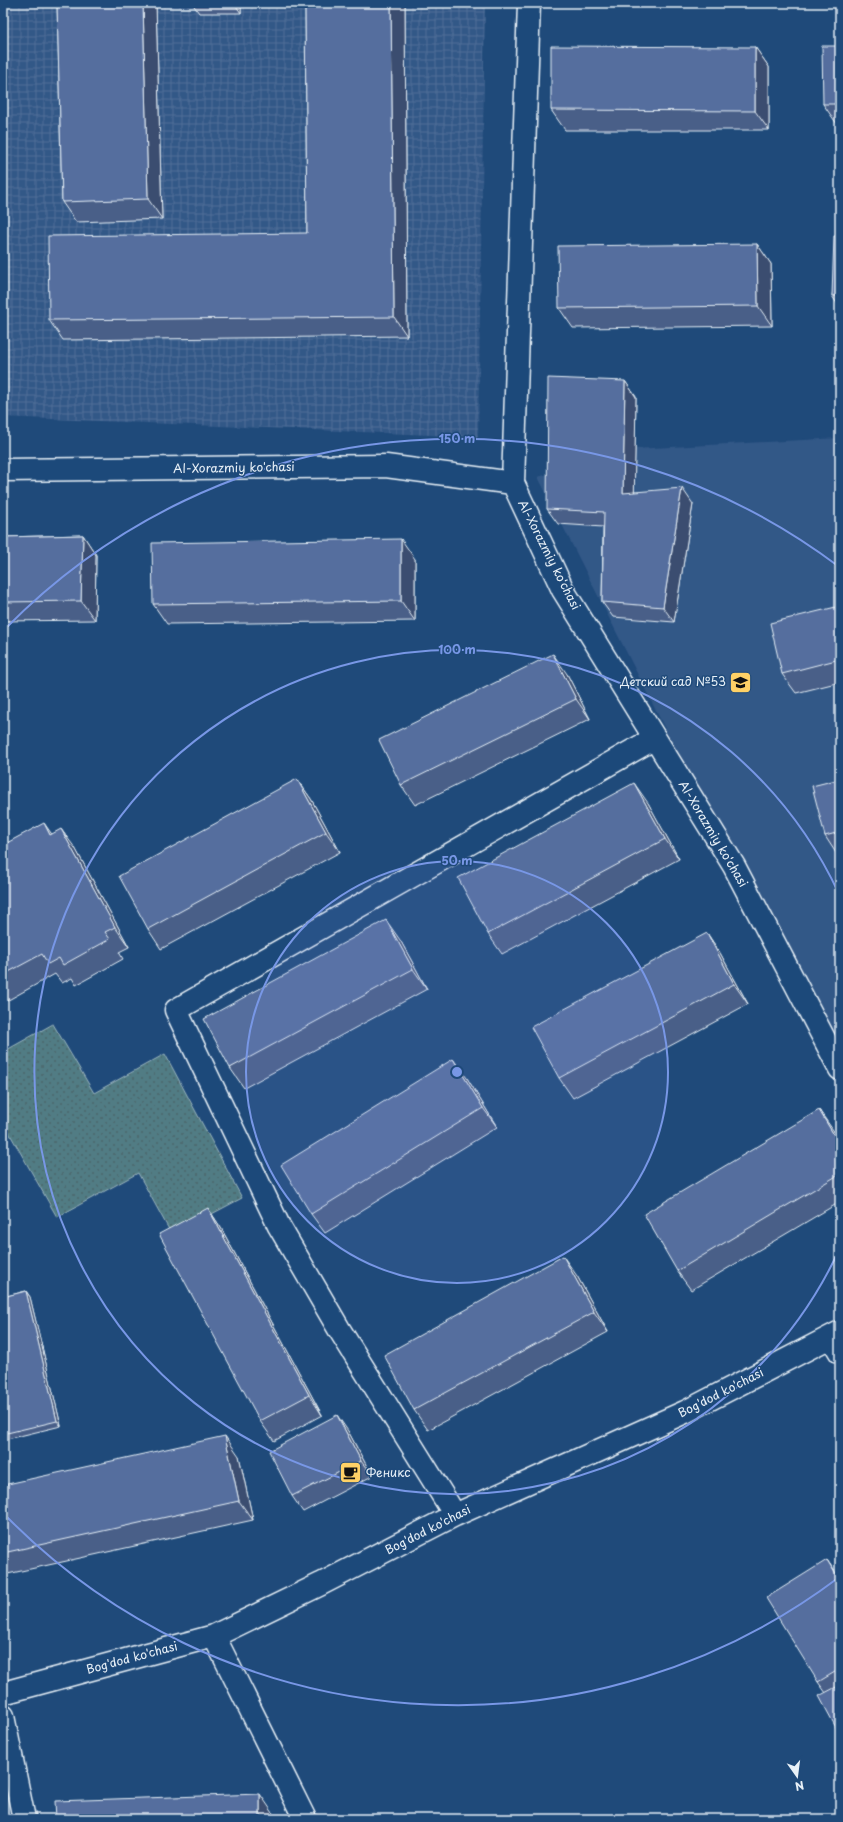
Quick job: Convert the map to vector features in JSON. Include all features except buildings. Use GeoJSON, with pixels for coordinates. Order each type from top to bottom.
{"type":"FeatureCollection","features":[{"type":"Feature","properties":{"kind":"street"},"geometry":{"type":"LineString","coordinates":[[513,483],[529,3]]}},
{"type":"Feature","properties":{"kind":"street","name":"Al-Xorazmiy ko'chasi"},"geometry":{"type":"LineString","coordinates":[[3,470],[386,466],[513,483],[563,590],[734,866],[840,1069]]}},
{"type":"Feature","properties":{"kind":"street"},"geometry":{"type":"LineString","coordinates":[[455,1515],[339,1329],[279,1226],[176,1010],[655,738]]}},
{"type":"Feature","properties":{"kind":"street","name":"Bog'dod ko'chasi"},"geometry":{"type":"LineString","coordinates":[[3,1693],[214,1636],[321,1584],[455,1515],[685,1412],[837,1340]]}},
{"type":"Feature","properties":{"kind":"street"},"geometry":{"type":"LineString","coordinates":[[214,1636],[305,1819]]}},
{"type":"Feature","properties":{"kind":"street"},"geometry":{"type":"LineString","coordinates":[[3,1716],[24,1819]]}},
{"type":"Feature","properties":{"kind":"shaded area"},"geometry":{"type":"Polygon","coordinates":[[[3,3],[485,3],[478,437],[3,417],[3,3]]]}},
{"type":"Feature","properties":{"kind":"shaded area","name":"Детский сад №53"},"geometry":{"type":"Polygon","coordinates":[[[840,438],[840,1050],[745,887],[538,477],[634,449],[840,438]]]}},
{"type":"Feature","properties":{"kind":"green space"},"geometry":{"type":"Polygon","coordinates":[[[53,1024],[94,1093],[165,1054],[242,1198],[172,1235],[138,1173],[57,1217],[3,1122],[3,1052],[53,1024]]]}},
{"type":"Feature","properties":{"kind":"place","name":"Детский сад №53"},"geometry":{"type":"Point","coordinates":[741,682]}},
{"type":"Feature","properties":{"kind":"place","name":"Феникс"},"geometry":{"type":"Point","coordinates":[351,1473]}}]}
